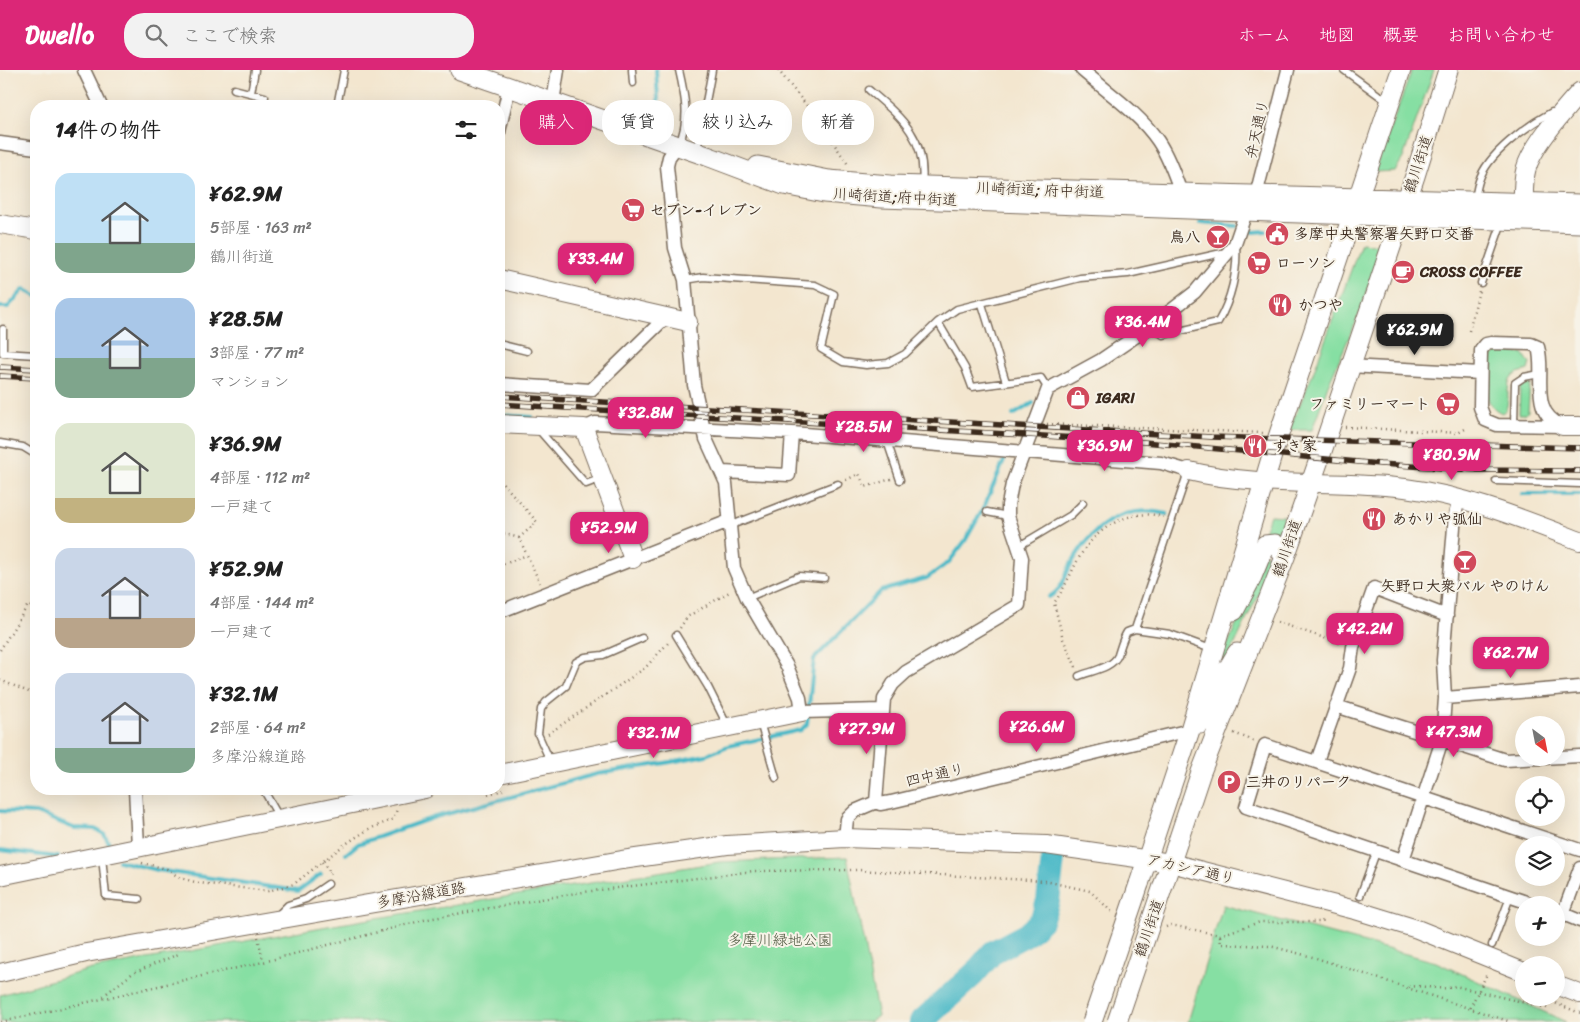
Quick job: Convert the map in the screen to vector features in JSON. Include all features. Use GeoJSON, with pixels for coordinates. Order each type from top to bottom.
{"type":"FeatureCollection","features":[{"type":"Feature","properties":{"kind":"main road","name":"川崎街道;府中街道"},"geometry":{"type":"LineString","coordinates":[[460,70],[548,100]]}},
{"type":"Feature","properties":{"kind":"main road","name":"鶴川街道"},"geometry":{"type":"LineString","coordinates":[[1092,1022],[1149,859],[1265,480],[1356,198],[1401,70]]}},
{"type":"Feature","properties":{"kind":"main road","name":"鶴川街道"},"geometry":{"type":"LineString","coordinates":[[1117,1022],[1172,864],[1201,772],[1285,557],[1407,199],[1448,70]]}},
{"type":"Feature","properties":{"kind":"main road"},"geometry":{"type":"LineString","coordinates":[[1523,212],[1525,175],[1528,163],[1559,116],[1580,92]]}},
{"type":"Feature","properties":{"kind":"main road","name":"川崎街道;府中街道"},"geometry":{"type":"LineString","coordinates":[[592,115],[702,154],[768,180],[824,193],[1238,233],[1351,216],[1503,221],[1523,212]]}},
{"type":"Feature","properties":{"kind":"main road","name":"川崎街道; 府中街道"},"geometry":{"type":"LineString","coordinates":[[702,154],[829,180],[922,186],[1256,195]]}},
{"type":"Feature","properties":{"kind":"main road"},"geometry":{"type":"LineString","coordinates":[[1256,195],[1475,201],[1580,223]]}},
{"type":"Feature","properties":{"kind":"main road"},"geometry":{"type":"LineString","coordinates":[[1523,212],[1580,204]]}},
{"type":"Feature","properties":{"kind":"main road"},"geometry":{"type":"LineString","coordinates":[[1213,649],[1251,579],[1265,545],[1275,544],[1285,557]]}},
{"type":"Feature","properties":{"kind":"main road"},"geometry":{"type":"LineString","coordinates":[[1190,730],[1204,719],[1216,689],[1266,605]]}},
{"type":"Feature","properties":{"kind":"street"},"geometry":{"type":"LineString","coordinates":[[84,70],[98,100]]}},
{"type":"Feature","properties":{"kind":"street"},"geometry":{"type":"LineString","coordinates":[[554,100],[558,70]]}},
{"type":"Feature","properties":{"kind":"street"},"geometry":{"type":"LineString","coordinates":[[1082,70],[1147,128],[1164,151],[1181,194]]}},
{"type":"Feature","properties":{"kind":"street","name":"弁天通り"},"geometry":{"type":"LineString","coordinates":[[1256,195],[1288,70]]}},
{"type":"Feature","properties":{"kind":"street"},"geometry":{"type":"LineString","coordinates":[[505,105],[509,87]]}},
{"type":"Feature","properties":{"kind":"street"},"geometry":{"type":"LineString","coordinates":[[0,143],[30,147]]}},
{"type":"Feature","properties":{"kind":"street"},"geometry":{"type":"LineString","coordinates":[[678,146],[669,157],[667,166],[675,248],[685,280],[694,385],[703,428],[726,483],[734,568],[747,598],[787,666],[806,712]]}},
{"type":"Feature","properties":{"kind":"street"},"geometry":{"type":"LineString","coordinates":[[0,224],[30,229]]}},
{"type":"Feature","properties":{"kind":"street"},"geometry":{"type":"LineString","coordinates":[[845,838],[847,819],[854,811],[872,804],[882,745],[882,710],[884,700],[893,684],[906,672],[1019,605],[1022,558],[1008,516],[1012,484],[1048,389],[1101,360],[1151,326],[1195,292],[1238,233]]}},
{"type":"Feature","properties":{"kind":"street"},"geometry":{"type":"LineString","coordinates":[[505,280],[688,322]]}},
{"type":"Feature","properties":{"kind":"street"},"geometry":{"type":"LineString","coordinates":[[505,384],[591,390],[665,318]]}},
{"type":"Feature","properties":{"kind":"street"},"geometry":{"type":"LineString","coordinates":[[1517,425],[1537,413],[1540,402],[1540,351],[1537,345],[1491,343],[1483,346],[1481,350],[1480,373],[1481,414],[1490,423],[1517,425],[1580,426]]}},
{"type":"Feature","properties":{"kind":"street"},"geometry":{"type":"LineString","coordinates":[[1349,366],[1480,373]]}},
{"type":"Feature","properties":{"kind":"street"},"geometry":{"type":"LineString","coordinates":[[1540,402],[1546,415],[1562,426]]}},
{"type":"Feature","properties":{"kind":"street"},"geometry":{"type":"LineString","coordinates":[[505,424],[584,428],[595,423],[792,433],[1160,463],[1222,477],[1405,488],[1459,499],[1531,522],[1580,541]]}},
{"type":"Feature","properties":{"kind":"street"},"geometry":{"type":"LineString","coordinates":[[584,428],[633,559]]}},
{"type":"Feature","properties":{"kind":"street"},"geometry":{"type":"LineString","coordinates":[[722,472],[789,475],[792,433]]}},
{"type":"Feature","properties":{"kind":"street"},"geometry":{"type":"LineString","coordinates":[[1403,860],[1442,740],[1445,698],[1443,660],[1455,515],[1459,499]]}},
{"type":"Feature","properties":{"kind":"street"},"geometry":{"type":"LineString","coordinates":[[505,610],[633,559],[729,524]]}},
{"type":"Feature","properties":{"kind":"street"},"geometry":{"type":"LineString","coordinates":[[1317,762],[1350,668],[1352,647],[1374,588],[1447,616]]}},
{"type":"Feature","properties":{"kind":"street"},"geometry":{"type":"LineString","coordinates":[[1445,698],[1580,688]]}},
{"type":"Feature","properties":{"kind":"street"},"geometry":{"type":"LineString","coordinates":[[1336,706],[1505,760],[1580,756]]}},
{"type":"Feature","properties":{"kind":"street"},"geometry":{"type":"LineString","coordinates":[[505,773],[728,727],[762,726],[806,712],[882,710]]}},
{"type":"Feature","properties":{"kind":"street","name":"四中通り"},"geometry":{"type":"LineString","coordinates":[[872,804],[891,802],[1190,730]]}},
{"type":"Feature","properties":{"kind":"street"},"geometry":{"type":"LineString","coordinates":[[1515,899],[1246,806],[1265,745],[1580,850]]}},
{"type":"Feature","properties":{"kind":"street"},"geometry":{"type":"LineString","coordinates":[[135,795],[138,846]]}},
{"type":"Feature","properties":{"kind":"street"},"geometry":{"type":"LineString","coordinates":[[0,876],[392,795]]}},
{"type":"Feature","properties":{"kind":"street","name":"アカシア通り"},"geometry":{"type":"LineString","coordinates":[[845,838],[1046,845],[1149,859],[1355,910],[1417,930],[1515,968]]}},
{"type":"Feature","properties":{"kind":"street","name":"多摩沿線道路"},"geometry":{"type":"LineString","coordinates":[[0,973],[86,953],[622,860],[727,845],[845,838]]}},
{"type":"Feature","properties":{"kind":"street"},"geometry":{"type":"LineString","coordinates":[[1565,902],[1580,868]]}},
{"type":"Feature","properties":{"kind":"street"},"geometry":{"type":"LineString","coordinates":[[1565,915],[1580,921]]}},
{"type":"Feature","properties":{"kind":"street"},"geometry":{"type":"LineString","coordinates":[[1565,993],[1580,994]]}},
{"type":"Feature","properties":{"kind":"lane"},"geometry":{"type":"LineString","coordinates":[[250,93],[255,70]]}},
{"type":"Feature","properties":{"kind":"lane"},"geometry":{"type":"LineString","coordinates":[[338,100],[344,70]]}},
{"type":"Feature","properties":{"kind":"lane"},"geometry":{"type":"LineString","coordinates":[[632,70],[633,83]]}},
{"type":"Feature","properties":{"kind":"lane"},"geometry":{"type":"LineString","coordinates":[[678,146],[686,129],[684,97],[679,70]]}},
{"type":"Feature","properties":{"kind":"lane"},"geometry":{"type":"LineString","coordinates":[[702,154],[712,70]]}},
{"type":"Feature","properties":{"kind":"lane"},"geometry":{"type":"LineString","coordinates":[[1344,70],[1389,103]]}},
{"type":"Feature","properties":{"kind":"lane"},"geometry":{"type":"LineString","coordinates":[[234,89],[265,97]]}},
{"type":"Feature","properties":{"kind":"lane"},"geometry":{"type":"LineString","coordinates":[[869,90],[903,118],[914,138],[923,162],[922,186]]}},
{"type":"Feature","properties":{"kind":"lane"},"geometry":{"type":"LineString","coordinates":[[1475,201],[1479,179],[1495,156],[1525,129],[1541,118],[1552,112],[1559,116]]}},
{"type":"Feature","properties":{"kind":"lane"},"geometry":{"type":"LineString","coordinates":[[1481,283],[1503,221]]}},
{"type":"Feature","properties":{"kind":"lane"},"geometry":{"type":"LineString","coordinates":[[685,280],[702,277],[815,284],[834,294],[821,349],[843,362],[866,366],[888,363],[906,354],[938,322],[957,309],[1080,278],[1128,274],[1238,233],[1230,299],[1218,322],[1163,335],[1151,326]]}},
{"type":"Feature","properties":{"kind":"lane"},"geometry":{"type":"LineString","coordinates":[[982,304],[1006,382]]}},
{"type":"Feature","properties":{"kind":"lane"},"geometry":{"type":"LineString","coordinates":[[938,322],[965,368],[972,387],[1041,378],[1048,389]]}},
{"type":"Feature","properties":{"kind":"lane"},"geometry":{"type":"LineString","coordinates":[[3,329],[3,352],[30,354]]}},
{"type":"Feature","properties":{"kind":"lane"},"geometry":{"type":"LineString","coordinates":[[505,346],[527,351]]}},
{"type":"Feature","properties":{"kind":"lane"},"geometry":{"type":"LineString","coordinates":[[1517,425],[1515,383],[1524,377],[1540,374]]}},
{"type":"Feature","properties":{"kind":"lane"},"geometry":{"type":"LineString","coordinates":[[536,426],[586,484],[603,478]]}},
{"type":"Feature","properties":{"kind":"lane"},"geometry":{"type":"LineString","coordinates":[[886,441],[899,478]]}},
{"type":"Feature","properties":{"kind":"lane"},"geometry":{"type":"LineString","coordinates":[[0,443],[23,447],[30,451]]}},
{"type":"Feature","properties":{"kind":"lane"},"geometry":{"type":"LineString","coordinates":[[1135,629],[1189,470]]}},
{"type":"Feature","properties":{"kind":"lane"},"geometry":{"type":"LineString","coordinates":[[1496,481],[1580,484]]}},
{"type":"Feature","properties":{"kind":"lane"},"geometry":{"type":"LineString","coordinates":[[729,524],[838,484]]}},
{"type":"Feature","properties":{"kind":"lane"},"geometry":{"type":"LineString","coordinates":[[1019,546],[1070,515],[1082,503]]}},
{"type":"Feature","properties":{"kind":"lane"},"geometry":{"type":"LineString","coordinates":[[987,512],[1008,516]]}},
{"type":"Feature","properties":{"kind":"lane"},"geometry":{"type":"LineString","coordinates":[[747,598],[799,576],[824,578]]}},
{"type":"Feature","properties":{"kind":"lane"},"geometry":{"type":"LineString","coordinates":[[1080,676],[1110,664],[1118,656],[1119,647],[1127,632],[1135,629],[1170,634],[1213,649]]}},
{"type":"Feature","properties":{"kind":"lane"},"geometry":{"type":"LineString","coordinates":[[676,635],[708,687],[728,727]]}},
{"type":"Feature","properties":{"kind":"lane"},"geometry":{"type":"LineString","coordinates":[[552,764],[539,740],[538,734],[541,709],[546,702],[566,686],[576,662],[584,657],[603,655],[642,638]]}},
{"type":"Feature","properties":{"kind":"lane"},"geometry":{"type":"LineString","coordinates":[[762,726],[776,778]]}},
{"type":"Feature","properties":{"kind":"lane"},"geometry":{"type":"LineString","coordinates":[[267,795],[280,818]]}},
{"type":"Feature","properties":{"kind":"lane"},"geometry":{"type":"LineString","coordinates":[[1360,896],[1377,850]]}},
{"type":"Feature","properties":{"kind":"lane"},"geometry":{"type":"LineString","coordinates":[[109,854],[106,896],[139,899]]}},
{"type":"Feature","properties":{"kind":"lane"},"geometry":{"type":"LineString","coordinates":[[273,921],[288,904],[306,899],[328,884]]}},
{"type":"Feature","properties":{"kind":"lane"},"geometry":{"type":"LineString","coordinates":[[1492,945],[1510,897]]}},
{"type":"Feature","properties":{"kind":"path"},"geometry":{"type":"LineString","coordinates":[[778,70],[816,117],[851,169]]}},
{"type":"Feature","properties":{"kind":"path"},"geometry":{"type":"LineString","coordinates":[[1469,331],[1481,283]]}},
{"type":"Feature","properties":{"kind":"path"},"geometry":{"type":"LineString","coordinates":[[1036,424],[1268,434]]}},
{"type":"Feature","properties":{"kind":"path"},"geometry":{"type":"LineString","coordinates":[[1341,427],[1458,434],[1467,428]]}},
{"type":"Feature","properties":{"kind":"path"},"geometry":{"type":"LineString","coordinates":[[838,484],[859,474],[865,487],[899,478]]}},
{"type":"Feature","properties":{"kind":"path"},"geometry":{"type":"LineString","coordinates":[[505,485],[537,522],[519,538]]}},
{"type":"Feature","properties":{"kind":"path"},"geometry":{"type":"LineString","coordinates":[[1080,676],[1063,639],[1054,603],[1065,587],[1081,554],[1099,534],[1119,519],[1138,514],[1172,520]]}},
{"type":"Feature","properties":{"kind":"path"},"geometry":{"type":"LineString","coordinates":[[505,534],[519,538],[546,594]]}},
{"type":"Feature","properties":{"kind":"path"},"geometry":{"type":"LineString","coordinates":[[505,564],[527,555]]}},
{"type":"Feature","properties":{"kind":"path"},"geometry":{"type":"LineString","coordinates":[[539,740],[589,708],[645,668],[676,635],[687,617],[740,585]]}},
{"type":"Feature","properties":{"kind":"path"},"geometry":{"type":"LineString","coordinates":[[0,650],[28,605],[30,606]]}},
{"type":"Feature","properties":{"kind":"path"},"geometry":{"type":"LineString","coordinates":[[1278,622],[1352,647]]}},
{"type":"Feature","properties":{"kind":"path"},"geometry":{"type":"LineString","coordinates":[[0,680],[30,692]]}},
{"type":"Feature","properties":{"kind":"path"},"geometry":{"type":"LineString","coordinates":[[1229,732],[1265,745]]}},
{"type":"Feature","properties":{"kind":"path"},"geometry":{"type":"LineString","coordinates":[[167,869],[180,878],[268,891],[294,884],[344,844],[369,829],[394,819],[401,795]]}},
{"type":"Feature","properties":{"kind":"path"},"geometry":{"type":"LineString","coordinates":[[1,1022],[102,997],[263,962],[428,920],[576,893],[754,871],[858,870],[1045,881],[1090,890],[1116,915]]}},
{"type":"Feature","properties":{"kind":"path"},"geometry":{"type":"LineString","coordinates":[[1158,929],[1171,925],[1220,935],[1260,922],[1322,922],[1326,914]]}},
{"type":"Feature","properties":{"kind":"path"},"geometry":{"type":"LineString","coordinates":[[255,924],[263,962]]}},
{"type":"Feature","properties":{"kind":"path"},"geometry":{"type":"LineString","coordinates":[[1220,935],[1221,944],[1270,946],[1316,958],[1512,1022]]}},
{"type":"Feature","properties":{"kind":"path"},"geometry":{"type":"LineString","coordinates":[[102,997],[133,973],[189,950]]}},
{"type":"Feature","properties":{"kind":"path"},"geometry":{"type":"LineString","coordinates":[[1470,1008],[1487,974],[1480,971]]}},
{"type":"Feature","properties":{"kind":"path"},"geometry":{"type":"LineString","coordinates":[[1408,987],[1420,984],[1450,989],[1455,986],[1515,1000]]}},
{"type":"Feature","properties":{"kind":"path"},"geometry":{"type":"LineString","coordinates":[[1565,1002],[1580,1013]]}},
{"type":"Feature","properties":{"kind":"green space"},"geometry":{"type":"Polygon","coordinates":[[[1412,70],[1434,70],[1403,158],[1395,171],[1374,172],[1412,70]]]}},
{"type":"Feature","properties":{"kind":"green space"},"geometry":{"type":"Polygon","coordinates":[[[1361,243],[1382,245],[1359,315],[1328,385],[1312,430],[1289,430],[1312,376],[1361,243]]]}},
{"type":"Feature","properties":{"kind":"green space"},"geometry":{"type":"Polygon","coordinates":[[[1501,351],[1523,354],[1530,363],[1528,370],[1516,374],[1510,380],[1507,406],[1502,413],[1490,403],[1487,397],[1485,382],[1491,359],[1501,351]]]}},
{"type":"Feature","properties":{"kind":"green space"},"geometry":{"type":"Polygon","coordinates":[[[1530,383],[1528,411],[1526,414],[1519,414],[1520,388],[1522,384],[1530,383]]]}},
{"type":"Feature","properties":{"kind":"green space"},"geometry":{"type":"Polygon","coordinates":[[[1270,515],[1284,516],[1277,540],[1261,540],[1270,515]]]}},
{"type":"Feature","properties":{"kind":"green space"},"geometry":{"type":"Polygon","coordinates":[[[1278,553],[1223,669],[1210,690],[1263,555],[1278,553]]]}},
{"type":"Feature","properties":{"kind":"green space","name":"多摩川緑地公園"},"geometry":{"type":"Polygon","coordinates":[[[847,857],[878,1016],[870,1022],[0,1022],[0,995],[92,969],[328,926],[719,862],[847,857]]]}},
{"type":"Feature","properties":{"kind":"green space"},"geometry":{"type":"Polygon","coordinates":[[[1223,905],[1436,962],[1515,998],[1515,1006],[1531,1006],[1566,1022],[1188,1022],[1223,905]]]}},
{"type":"Feature","properties":{"kind":"waterway"},"geometry":{"type":"LineString","coordinates":[[656,70],[658,100]]}},
{"type":"Feature","properties":{"kind":"waterway"},"geometry":{"type":"LineString","coordinates":[[1200,223],[1237,226]]}},
{"type":"Feature","properties":{"kind":"waterway"},"geometry":{"type":"LineString","coordinates":[[1244,227],[1254,232],[1265,231]]}},
{"type":"Feature","properties":{"kind":"waterway"},"geometry":{"type":"LineString","coordinates":[[0,307],[8,307],[24,289],[30,292]]}},
{"type":"Feature","properties":{"kind":"waterway"},"geometry":{"type":"LineString","coordinates":[[1013,415],[1033,403]]}},
{"type":"Feature","properties":{"kind":"waterway"},"geometry":{"type":"LineString","coordinates":[[505,415],[531,417]]}},
{"type":"Feature","properties":{"kind":"waterway"},"geometry":{"type":"LineString","coordinates":[[346,854],[358,844],[435,817],[597,774],[706,755],[728,746],[801,730],[807,724],[814,659],[881,591],[927,578],[949,562],[965,541],[982,511],[1004,461]]}},
{"type":"Feature","properties":{"kind":"waterway"},"geometry":{"type":"LineString","coordinates":[[1522,494],[1580,494]]}},
{"type":"Feature","properties":{"kind":"waterway"},"geometry":{"type":"LineString","coordinates":[[1049,597],[1060,587],[1070,566],[1088,540],[1109,521],[1121,515],[1135,512],[1150,511],[1167,514]]}},
{"type":"Feature","properties":{"kind":"waterway"},"geometry":{"type":"LineString","coordinates":[[0,811],[36,813],[74,828],[95,829],[104,834],[110,845]]}},
{"type":"Feature","properties":{"kind":"waterway"},"geometry":{"type":"LineString","coordinates":[[0,850],[58,857]]}},
{"type":"Feature","properties":{"kind":"waterway"},"geometry":{"type":"LineString","coordinates":[[921,1022],[974,974],[993,952],[1027,934],[1041,921],[1048,901],[1053,859]]}},
{"type":"Feature","properties":{"kind":"waterway"},"geometry":{"type":"LineString","coordinates":[[119,861],[157,870],[298,891],[321,874]]}},
{"type":"Feature","properties":{"kind":"railway"},"geometry":{"type":"LineString","coordinates":[[0,367],[30,369]]}},
{"type":"Feature","properties":{"kind":"railway"},"geometry":{"type":"LineString","coordinates":[[0,376],[30,378]]}},
{"type":"Feature","properties":{"kind":"railway"},"geometry":{"type":"LineString","coordinates":[[505,396],[1211,437],[1580,448]]}},
{"type":"Feature","properties":{"kind":"railway"},"geometry":{"type":"LineString","coordinates":[[505,404],[1144,442],[1380,464],[1474,470],[1580,471]]}},
{"type":"Feature","properties":{"kind":"place","name":"セブン-イレブン"},"geometry":{"type":"Point","coordinates":[633,210]}},
{"type":"Feature","properties":{"kind":"place","name":"多摩中央警察署矢野口交番"},"geometry":{"type":"Point","coordinates":[1277,234]}},
{"type":"Feature","properties":{"kind":"place","name":"鳥八"},"geometry":{"type":"Point","coordinates":[1218,237]}},
{"type":"Feature","properties":{"kind":"place","name":"ローソン"},"geometry":{"type":"Point","coordinates":[1259,263]}},
{"type":"Feature","properties":{"kind":"place","name":"CROSS COFFEE"},"geometry":{"type":"Point","coordinates":[1403,272]}},
{"type":"Feature","properties":{"kind":"place","name":"かつや"},"geometry":{"type":"Point","coordinates":[1280,305]}},
{"type":"Feature","properties":{"kind":"place","name":"IGARI"},"geometry":{"type":"Point","coordinates":[1078,398]}},
{"type":"Feature","properties":{"kind":"place","name":"ファミリーマート"},"geometry":{"type":"Point","coordinates":[1448,404]}},
{"type":"Feature","properties":{"kind":"place","name":"すき家"},"geometry":{"type":"Point","coordinates":[1255,446]}},
{"type":"Feature","properties":{"kind":"place","name":"あかりや弧仙"},"geometry":{"type":"Point","coordinates":[1374,519]}},
{"type":"Feature","properties":{"kind":"place","name":"矢野口大衆バル やのけん"},"geometry":{"type":"Point","coordinates":[1465,562]}},
{"type":"Feature","properties":{"kind":"place","name":"三井のリパーク"},"geometry":{"type":"Point","coordinates":[1229,782]}}]}
